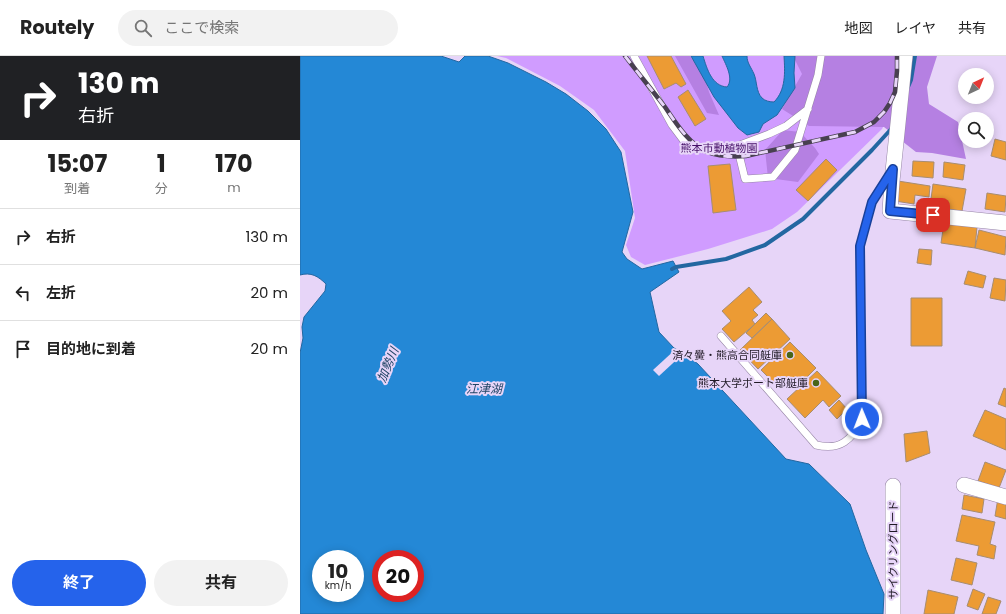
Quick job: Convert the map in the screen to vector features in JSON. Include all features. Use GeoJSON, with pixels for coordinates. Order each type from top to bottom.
{"type":"FeatureCollection","features":[{"type":"Feature","properties":{"kind":"street"},"geometry":{"type":"LineString","coordinates":[[905,56],[890,211],[1006,223]]}},
{"type":"Feature","properties":{"kind":"street"},"geometry":{"type":"LineString","coordinates":[[964,485],[1006,497]]}},
{"type":"Feature","properties":{"kind":"street","name":"サイクリングロード"},"geometry":{"type":"LineString","coordinates":[[893,486],[893,614]]}},
{"type":"Feature","properties":{"kind":"lane"},"geometry":{"type":"LineString","coordinates":[[634,56],[672,125],[690,149],[737,146],[749,142],[786,126],[808,109]]}},
{"type":"Feature","properties":{"kind":"lane"},"geometry":{"type":"LineString","coordinates":[[737,146],[745,179],[773,177],[795,150],[818,75],[821,56]]}},
{"type":"Feature","properties":{"kind":"lane"},"geometry":{"type":"LineString","coordinates":[[721,336],[816,445],[826,447],[837,446],[846,441],[857,431],[862,419],[860,246],[872,202],[893,169]]}},
{"type":"Feature","properties":{"kind":"green space","name":"熊本市動植物園"},"geometry":{"type":"Polygon","coordinates":[[[497,56],[899,56],[897,101],[882,129],[797,212],[772,229],[708,249],[645,265],[631,257],[626,245],[635,218],[625,151],[594,110],[560,86],[506,58],[497,56]]]}},
{"type":"Feature","properties":{"kind":"shaded area"},"geometry":{"type":"Polygon","coordinates":[[[675,56],[690,56],[704,74],[709,92],[719,115],[707,113],[675,56]]]}},
{"type":"Feature","properties":{"kind":"shaded area"},"geometry":{"type":"Polygon","coordinates":[[[793,56],[937,56],[927,87],[929,104],[958,122],[958,148],[964,148],[966,159],[932,153],[916,152],[884,127],[809,126],[782,109],[802,74],[793,56]]]}},
{"type":"Feature","properties":{"kind":"shaded area"},"geometry":{"type":"Polygon","coordinates":[[[783,130],[800,132],[819,154],[798,182],[768,178],[765,150],[783,130]]]}},
{"type":"Feature","properties":{"kind":"water","name":"江津湖"},"geometry":{"type":"Polygon","coordinates":[[[300,56],[441,56],[459,62],[465,56],[488,56],[508,63],[546,82],[566,94],[588,111],[606,129],[621,152],[633,212],[622,252],[627,259],[642,269],[673,261],[679,272],[650,292],[659,332],[674,348],[698,364],[786,459],[809,464],[850,504],[866,550],[884,594],[883,614],[300,614],[300,353],[303,338],[302,327],[304,317],[325,291],[326,284],[314,275],[300,275],[300,56]]]}},
{"type":"Feature","properties":{"kind":"water"},"geometry":{"type":"Polygon","coordinates":[[[691,56],[703,56],[708,71],[717,84],[727,87],[730,76],[722,56],[747,56],[748,63],[755,77],[760,96],[766,101],[774,102],[783,86],[784,56],[795,56],[795,88],[777,115],[763,124],[759,132],[747,135],[738,128],[714,97],[691,56]]]}},
{"type":"Feature","properties":{"kind":"pier"},"geometry":{"type":"Polygon","coordinates":[[[677,348],[685,352],[659,376],[653,370],[677,348]]]}},
{"type":"Feature","properties":{"kind":"building"},"geometry":{"type":"Polygon","coordinates":[[[647,56],[671,56],[686,84],[681,87],[676,83],[664,89],[647,56]]]}},
{"type":"Feature","properties":{"kind":"building"},"geometry":{"type":"Polygon","coordinates":[[[688,90],[706,119],[695,126],[678,97],[688,90]]]}},
{"type":"Feature","properties":{"kind":"building"},"geometry":{"type":"Polygon","coordinates":[[[995,139],[1006,142],[1006,160],[991,156],[995,139]]]}},
{"type":"Feature","properties":{"kind":"building"},"geometry":{"type":"Polygon","coordinates":[[[826,159],[837,170],[808,201],[796,190],[826,159]]]}},
{"type":"Feature","properties":{"kind":"building"},"geometry":{"type":"Polygon","coordinates":[[[913,161],[934,162],[933,178],[912,176],[913,161]]]}},
{"type":"Feature","properties":{"kind":"building"},"geometry":{"type":"Polygon","coordinates":[[[944,162],[965,165],[963,180],[943,177],[944,162]]]}},
{"type":"Feature","properties":{"kind":"building"},"geometry":{"type":"Polygon","coordinates":[[[730,164],[736,210],[713,213],[708,166],[730,164]]]}},
{"type":"Feature","properties":{"kind":"building"},"geometry":{"type":"Polygon","coordinates":[[[898,181],[930,186],[929,197],[915,195],[914,204],[895,201],[898,181]]]}},
{"type":"Feature","properties":{"kind":"building"},"geometry":{"type":"Polygon","coordinates":[[[933,184],[966,189],[962,211],[947,209],[948,201],[931,199],[933,184]]]}},
{"type":"Feature","properties":{"kind":"building"},"geometry":{"type":"Polygon","coordinates":[[[987,193],[1006,196],[1005,212],[985,209],[987,193]]]}},
{"type":"Feature","properties":{"kind":"building"},"geometry":{"type":"Polygon","coordinates":[[[944,223],[977,227],[975,248],[941,243],[944,223]]]}},
{"type":"Feature","properties":{"kind":"building"},"geometry":{"type":"Polygon","coordinates":[[[979,230],[1006,237],[1005,255],[975,248],[979,230]]]}},
{"type":"Feature","properties":{"kind":"building"},"geometry":{"type":"Polygon","coordinates":[[[919,249],[932,250],[931,265],[917,263],[919,249]]]}},
{"type":"Feature","properties":{"kind":"building"},"geometry":{"type":"Polygon","coordinates":[[[968,271],[986,276],[983,288],[964,284],[968,271]]]}},
{"type":"Feature","properties":{"kind":"building"},"geometry":{"type":"Polygon","coordinates":[[[994,278],[1006,280],[1005,301],[990,298],[994,278]]]}},
{"type":"Feature","properties":{"kind":"building"},"geometry":{"type":"Polygon","coordinates":[[[749,287],[762,302],[753,310],[758,315],[752,320],[755,324],[734,342],[722,329],[731,321],[722,311],[749,287]]]}},
{"type":"Feature","properties":{"kind":"building"},"geometry":{"type":"Polygon","coordinates":[[[911,298],[942,298],[942,346],[911,346],[911,298]]]}},
{"type":"Feature","properties":{"kind":"building"},"geometry":{"type":"Polygon","coordinates":[[[766,313],[772,319],[752,338],[746,333],[766,313]]]}},
{"type":"Feature","properties":{"kind":"building"},"geometry":{"type":"Polygon","coordinates":[[[772,319],[790,339],[758,369],[740,350],[772,319]]]}},
{"type":"Feature","properties":{"kind":"building","name":"済々黌・熊高合同艇庫"},"geometry":{"type":"Polygon","coordinates":[[[790,342],[816,368],[800,384],[794,377],[781,390],[761,370],[790,342]]]}},
{"type":"Feature","properties":{"kind":"building","name":"熊本大学ボート部艇庫"},"geometry":{"type":"Polygon","coordinates":[[[817,371],[841,396],[829,407],[823,400],[805,418],[787,399],[817,371]]]}},
{"type":"Feature","properties":{"kind":"building"},"geometry":{"type":"Polygon","coordinates":[[[1004,388],[1006,389],[1006,407],[998,404],[1004,388]]]}},
{"type":"Feature","properties":{"kind":"building"},"geometry":{"type":"Polygon","coordinates":[[[839,400],[847,409],[837,419],[829,410],[839,400]]]}},
{"type":"Feature","properties":{"kind":"building"},"geometry":{"type":"Polygon","coordinates":[[[985,410],[1006,419],[1006,450],[973,436],[985,410]]]}},
{"type":"Feature","properties":{"kind":"building"},"geometry":{"type":"Polygon","coordinates":[[[927,431],[930,453],[906,462],[904,434],[927,431]]]}},
{"type":"Feature","properties":{"kind":"building"},"geometry":{"type":"Polygon","coordinates":[[[985,462],[1006,470],[999,488],[978,481],[985,462]]]}},
{"type":"Feature","properties":{"kind":"building"},"geometry":{"type":"Polygon","coordinates":[[[964,495],[984,499],[982,513],[962,509],[964,495]]]}},
{"type":"Feature","properties":{"kind":"building"},"geometry":{"type":"Polygon","coordinates":[[[998,498],[1006,500],[1006,519],[995,516],[998,498]]]}},
{"type":"Feature","properties":{"kind":"building"},"geometry":{"type":"Polygon","coordinates":[[[962,515],[995,522],[990,544],[996,546],[994,559],[977,555],[979,546],[956,541],[962,515]]]}},
{"type":"Feature","properties":{"kind":"building"},"geometry":{"type":"Polygon","coordinates":[[[956,558],[977,563],[972,585],[951,580],[956,558]]]}},
{"type":"Feature","properties":{"kind":"building"},"geometry":{"type":"Polygon","coordinates":[[[973,589],[985,594],[978,610],[967,606],[973,589]]]}},
{"type":"Feature","properties":{"kind":"building"},"geometry":{"type":"Polygon","coordinates":[[[928,590],[958,597],[954,614],[924,614],[928,590]]]}},
{"type":"Feature","properties":{"kind":"building"},"geometry":{"type":"Polygon","coordinates":[[[988,597],[1001,601],[996,614],[982,614],[988,597]]]}},
{"type":"Feature","properties":{"kind":"waterway"},"geometry":{"type":"LineString","coordinates":[[908,87],[911,80],[915,56]]}},
{"type":"Feature","properties":{"kind":"waterway"},"geometry":{"type":"LineString","coordinates":[[672,269],[676,267],[726,259],[765,245],[803,219],[893,127]]}},
{"type":"Feature","properties":{"kind":"railway"},"geometry":{"type":"LineString","coordinates":[[625,56],[688,138],[707,152],[721,156],[746,156],[855,132],[874,122],[884,112],[895,92],[897,56]]}},
{"type":"Feature","properties":{"kind":"place","name":"済々黌・熊高合同艇庫"},"geometry":{"type":"Point","coordinates":[790,355]}},
{"type":"Feature","properties":{"kind":"place","name":"熊本大学ボート部艇庫"},"geometry":{"type":"Point","coordinates":[816,383]}},
{"type":"Feature","properties":{"kind":"route"},"geometry":{"type":"LineString","coordinates":[[862,419],[860,246],[872,202],[893,169],[890,211],[933,215]]}},
{"type":"Feature","properties":{"kind":"water label","name":"加勢川"},"geometry":{"type":"Point","coordinates":[388,365]}}]}
